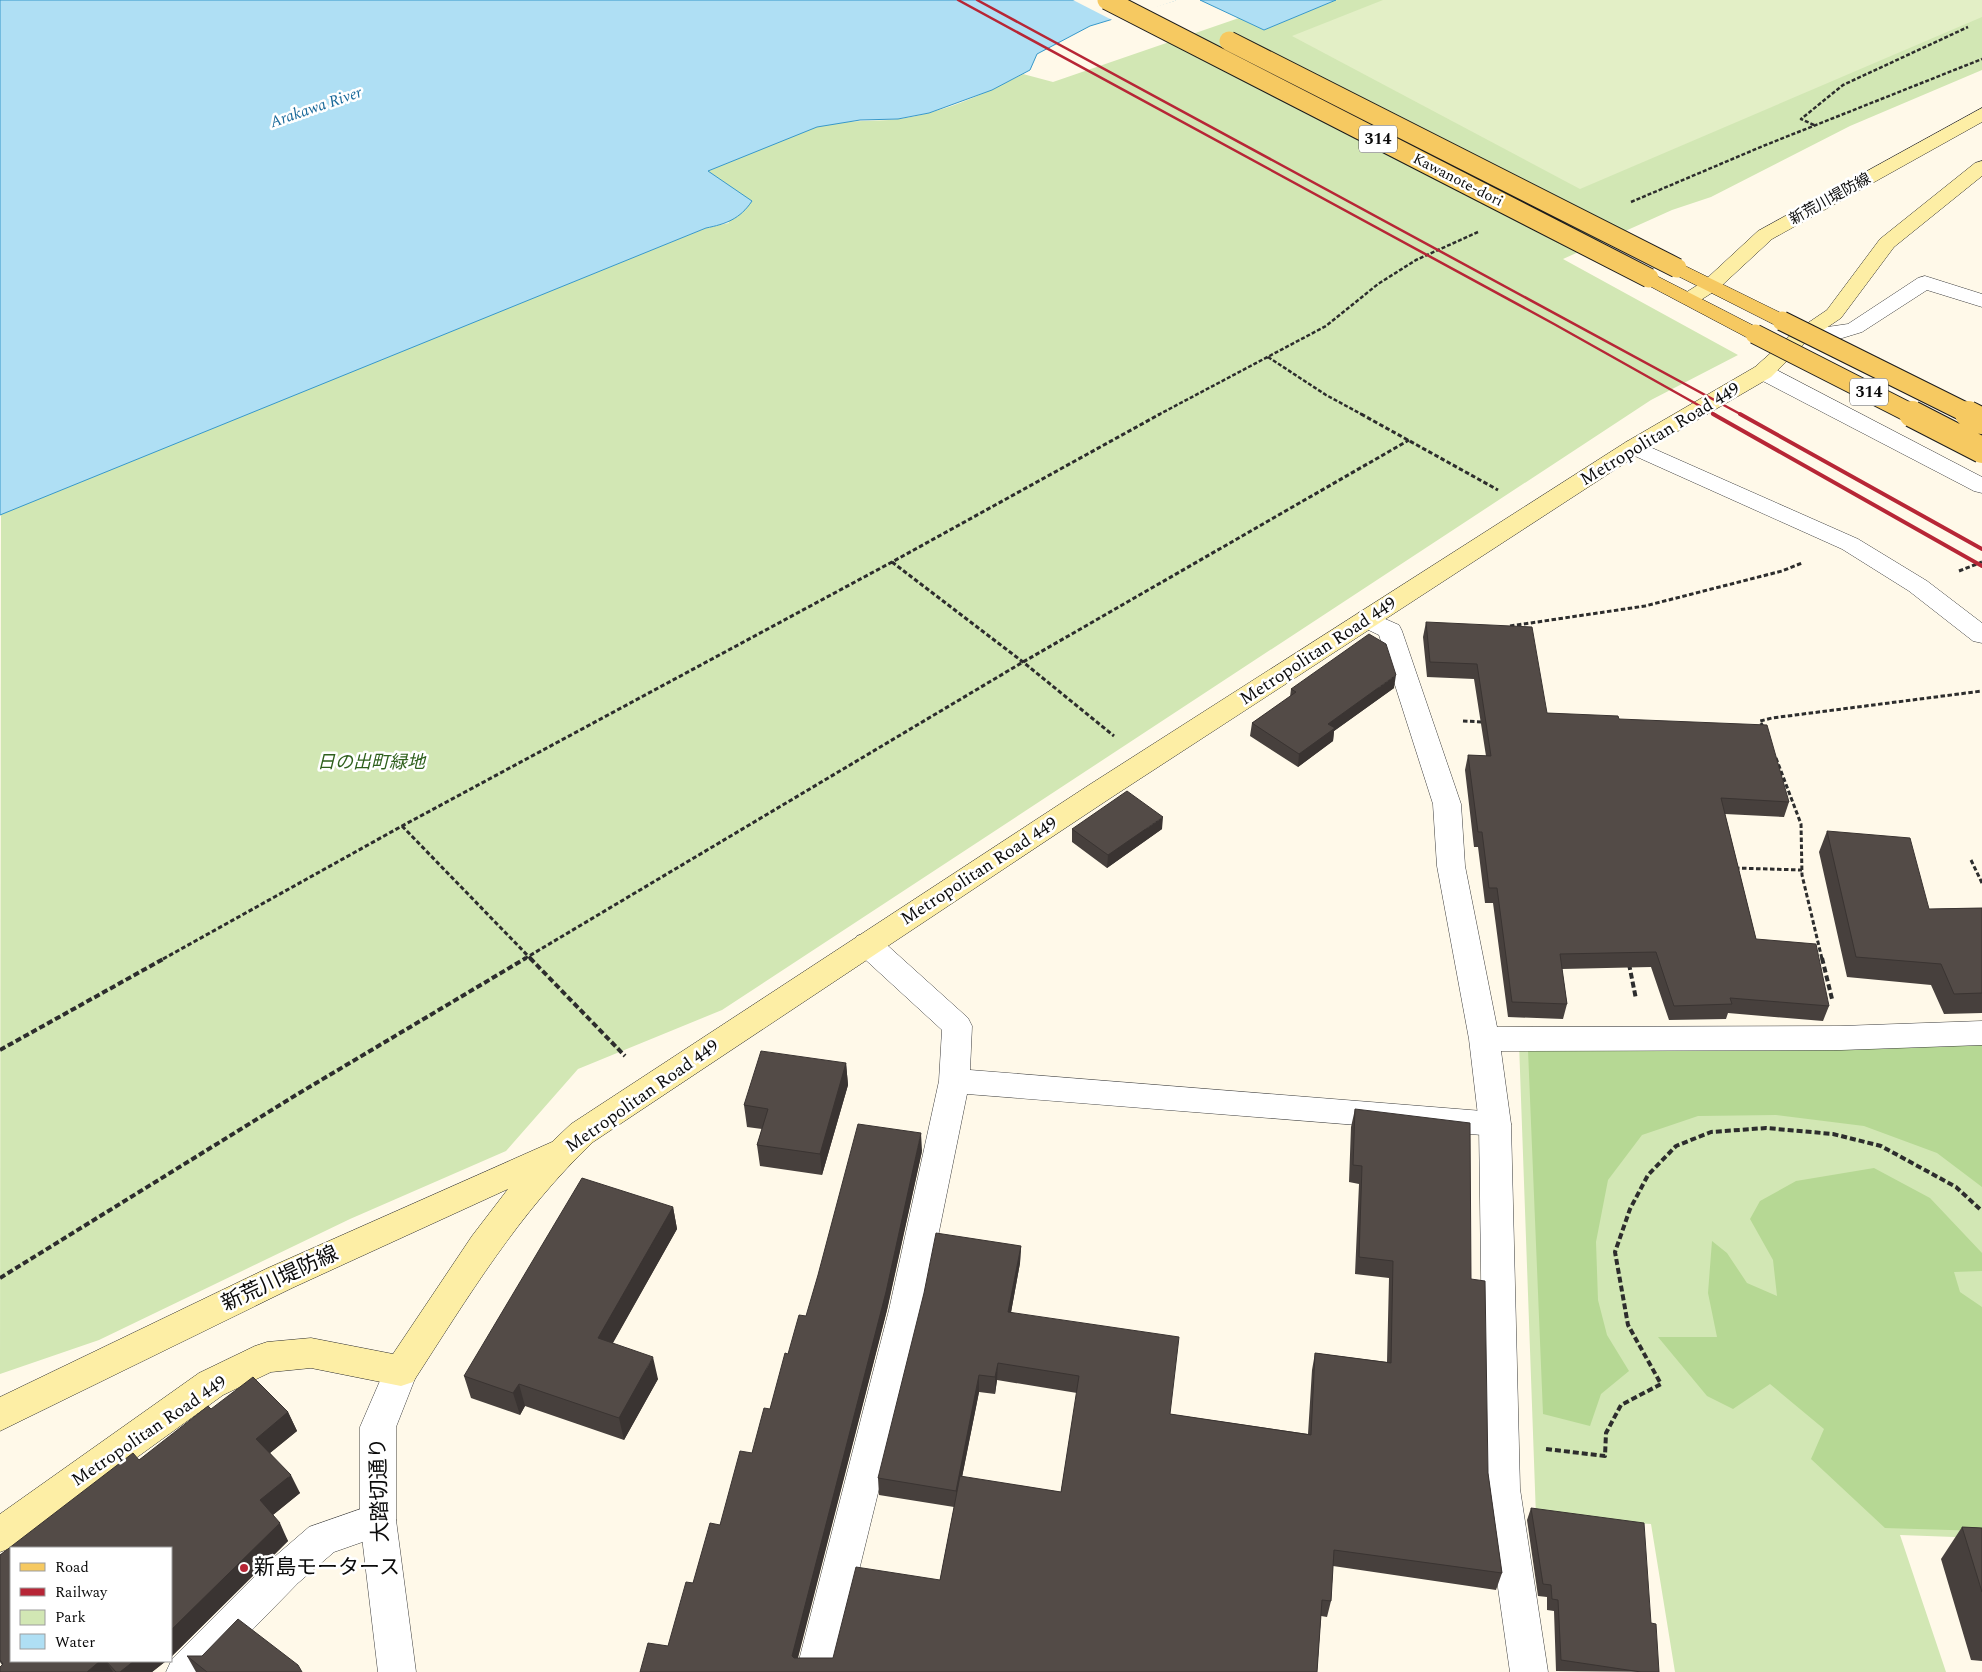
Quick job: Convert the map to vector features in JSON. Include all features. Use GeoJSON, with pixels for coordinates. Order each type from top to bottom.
{"type":"FeatureCollection","features":[{"type":"Feature","properties":{"kind":"main road","name":"Kawanote-dori"},"geometry":{"type":"LineString","coordinates":[[1107,0],[1982,450]]}},
{"type":"Feature","properties":{"kind":"main road","name":"Kawanote-dori"},"geometry":{"type":"LineString","coordinates":[[1209,31],[1711,285],[1791,329]]}},
{"type":"Feature","properties":{"kind":"main road","name":"新荒川堤防線"},"geometry":{"type":"LineString","coordinates":[[1688,299],[1711,285],[1765,235],[1982,114]]}},
{"type":"Feature","properties":{"kind":"main road","name":"Metropolitan Road 449"},"geometry":{"type":"LineString","coordinates":[[0,1535],[211,1384],[267,1357],[311,1353],[401,1371],[516,1201],[563,1149],[590,1128],[867,944],[1536,510],[1634,447],[1763,372],[1791,329],[1834,314],[1887,243],[1982,167]]}},
{"type":"Feature","properties":{"kind":"main road","name":"314"},"geometry":{"type":"LineString","coordinates":[[1791,329],[1982,422]]}},
{"type":"Feature","properties":{"kind":"main road","name":"新荒川堤防線"},"geometry":{"type":"LineString","coordinates":[[0,1415],[33,1396],[280,1278],[563,1149]]}},
{"type":"Feature","properties":{"kind":"street"},"geometry":{"type":"LineString","coordinates":[[1791,329],[1839,333],[1855,328],[1925,282],[1982,301]]}},
{"type":"Feature","properties":{"kind":"street"},"geometry":{"type":"LineString","coordinates":[[1763,372],[1982,486]]}},
{"type":"Feature","properties":{"kind":"street"},"geometry":{"type":"LineString","coordinates":[[1634,447],[1850,544],[1918,586],[1982,635]]}},
{"type":"Feature","properties":{"kind":"street"},"geometry":{"type":"LineString","coordinates":[[1368,619],[1390,631],[1447,804],[1451,866],[1484,1039],[1495,1124],[1502,1489],[1529,1672]]}},
{"type":"Feature","properties":{"kind":"street"},"geometry":{"type":"LineString","coordinates":[[815,1672],[906,1310],[954,1081],[957,1026],[867,944]]}},
{"type":"Feature","properties":{"kind":"street"},"geometry":{"type":"LineString","coordinates":[[1484,1039],[1841,1038],[1982,1033]]}},
{"type":"Feature","properties":{"kind":"street"},"geometry":{"type":"LineString","coordinates":[[954,1081],[1495,1124]]}},
{"type":"Feature","properties":{"kind":"street","name":"大踏切通り"},"geometry":{"type":"LineString","coordinates":[[397,1672],[378,1520],[378,1426],[401,1371]]}},
{"type":"Feature","properties":{"kind":"street"},"geometry":{"type":"LineString","coordinates":[[185,1672],[286,1571],[322,1538],[378,1520]]}},
{"type":"Feature","properties":{"kind":"path"},"geometry":{"type":"LineString","coordinates":[[1815,125],[1801,119],[1843,85],[1968,27]]}},
{"type":"Feature","properties":{"kind":"path"},"geometry":{"type":"LineString","coordinates":[[1629,203],[1815,125],[1982,59]]}},
{"type":"Feature","properties":{"kind":"path"},"geometry":{"type":"LineString","coordinates":[[0,1050],[402,826],[892,562],[1076,459],[1326,326],[1354,301],[1410,263],[1452,242],[1486,231]]}},
{"type":"Feature","properties":{"kind":"path"},"geometry":{"type":"LineString","coordinates":[[1268,356],[1326,395],[1536,510]]}},
{"type":"Feature","properties":{"kind":"path"},"geometry":{"type":"LineString","coordinates":[[0,1278],[296,1095],[1023,662],[1408,440]]}},
{"type":"Feature","properties":{"kind":"path"},"geometry":{"type":"LineString","coordinates":[[1505,627],[1645,606],[1782,571],[1850,544]]}},
{"type":"Feature","properties":{"kind":"path"},"geometry":{"type":"LineString","coordinates":[[892,562],[1023,662],[1121,742]]}},
{"type":"Feature","properties":{"kind":"path"},"geometry":{"type":"LineString","coordinates":[[1766,735],[1760,721],[1772,718],[1982,691]]}},
{"type":"Feature","properties":{"kind":"path"},"geometry":{"type":"LineString","coordinates":[[1420,720],[1488,722]]}},
{"type":"Feature","properties":{"kind":"path"},"geometry":{"type":"LineString","coordinates":[[1752,726],[1762,726]]}},
{"type":"Feature","properties":{"kind":"path"},"geometry":{"type":"LineString","coordinates":[[1774,753],[1801,824],[1802,870],[1841,1038]]}},
{"type":"Feature","properties":{"kind":"path"},"geometry":{"type":"LineString","coordinates":[[402,826],[626,1057],[619,1064]]}},
{"type":"Feature","properties":{"kind":"path"},"geometry":{"type":"LineString","coordinates":[[1971,860],[1982,883]]}},
{"type":"Feature","properties":{"kind":"path"},"geometry":{"type":"LineString","coordinates":[[1726,868],[1802,870]]}},
{"type":"Feature","properties":{"kind":"path"},"geometry":{"type":"LineString","coordinates":[[1628,962],[1645,1038]]}},
{"type":"Feature","properties":{"kind":"path"},"geometry":{"type":"LineString","coordinates":[[1501,1444],[1605,1456],[1606,1434],[1622,1405],[1661,1384],[1628,1325],[1615,1252],[1630,1209],[1648,1175],[1676,1146],[1711,1132],[1766,1128],[1832,1134],[1881,1146],[1956,1187],[1982,1211]]}},
{"type":"Feature","properties":{"kind":"green space","name":"日の出町緑地"},"geometry":{"type":"Polygon","coordinates":[[[1336,0],[1982,0],[1982,70],[1850,126],[1711,197],[1672,210],[1563,259],[1738,355],[1651,400],[722,1010],[578,1069],[506,1151],[350,1219],[99,1340],[0,1374],[1,514],[706,228],[729,223],[707,171],[788,137],[826,124],[899,119],[932,112],[994,89],[1023,74],[1053,82],[1239,18],[1264,30],[1336,0]]]}},
{"type":"Feature","properties":{"kind":"green space"},"geometry":{"type":"Polygon","coordinates":[[[1383,0],[1982,0],[1982,17],[1580,189],[1292,36],[1383,0]]]}},
{"type":"Feature","properties":{"kind":"green space"},"geometry":{"type":"Polygon","coordinates":[[[1982,1042],[1982,1187],[1937,1153],[1864,1126],[1776,1115],[1698,1116],[1642,1135],[1608,1180],[1596,1242],[1598,1300],[1607,1335],[1629,1371],[1601,1394],[1590,1426],[1543,1414],[1528,1050],[1982,1042]]]}},
{"type":"Feature","properties":{"kind":"green space"},"geometry":{"type":"Polygon","coordinates":[[[1519,1043],[1982,1052],[1982,1538],[1900,1535],[1946,1672],[1675,1672],[1651,1524],[1536,1517],[1519,1043]]]}},
{"type":"Feature","properties":{"kind":"green space"},"geometry":{"type":"Polygon","coordinates":[[[1874,1168],[1930,1198],[1982,1253],[1982,1271],[1954,1272],[1960,1292],[1982,1307],[1982,1531],[1885,1528],[1811,1459],[1824,1429],[1770,1384],[1733,1409],[1707,1396],[1658,1337],[1717,1337],[1708,1293],[1712,1241],[1727,1253],[1747,1283],[1777,1296],[1773,1260],[1750,1219],[1760,1201],[1796,1181],[1874,1168]]]}},
{"type":"Feature","properties":{"kind":"water","name":"Arakawa River"},"geometry":{"type":"Polygon","coordinates":[[[0,0],[1176,0],[1090,26],[1037,54],[1030,70],[992,90],[929,113],[898,119],[860,120],[817,127],[708,171],[752,201],[743,212],[732,220],[706,228],[0,515],[0,0]]]}},
{"type":"Feature","properties":{"kind":"water"},"geometry":{"type":"Polygon","coordinates":[[[1200,0],[1336,0],[1264,30],[1200,0]]]}},
{"type":"Feature","properties":{"kind":"pier"},"geometry":{"type":"Polygon","coordinates":[[[1073,0],[1178,0],[1114,21],[1073,0]]]}},
{"type":"Feature","properties":{"kind":"building"},"geometry":{"type":"Polygon","coordinates":[[[1426,622],[1532,627],[1547,713],[1618,716],[1619,719],[1767,725],[1789,802],[1721,798],[1756,939],[1816,944],[1829,1006],[1730,998],[1732,1004],[1674,1006],[1656,952],[1560,954],[1567,1004],[1512,1002],[1497,888],[1489,888],[1482,832],[1478,832],[1468,755],[1491,756],[1477,664],[1430,662],[1426,622]]]}},
{"type":"Feature","properties":{"kind":"building"},"geometry":{"type":"Polygon","coordinates":[[[1369,634],[1386,644],[1396,675],[1328,724],[1335,728],[1299,754],[1252,723],[1296,692],[1291,689],[1369,634]]]}},
{"type":"Feature","properties":{"kind":"building"},"geometry":{"type":"Polygon","coordinates":[[[1127,791],[1163,817],[1108,855],[1072,829],[1127,791]]]}},
{"type":"Feature","properties":{"kind":"building"},"geometry":{"type":"Polygon","coordinates":[[[1827,831],[1910,838],[1929,909],[1982,908],[1982,993],[1954,994],[1941,964],[1856,957],[1827,831]]]}},
{"type":"Feature","properties":{"kind":"building"},"geometry":{"type":"Polygon","coordinates":[[[761,1051],[846,1063],[820,1154],[757,1145],[768,1109],[744,1105],[761,1051]]]}},
{"type":"Feature","properties":{"kind":"building"},"geometry":{"type":"Polygon","coordinates":[[[1355,1109],[1470,1123],[1471,1279],[1485,1281],[1488,1473],[1502,1573],[1334,1550],[1331,1601],[1322,1600],[1317,1672],[640,1672],[648,1643],[668,1646],[686,1582],[693,1583],[710,1523],[720,1525],[740,1451],[752,1453],[764,1408],[770,1409],[785,1353],[788,1354],[799,1315],[806,1316],[858,1124],[921,1133],[886,1292],[792,1656],[794,1658],[833,1658],[856,1567],[940,1580],[960,1476],[1061,1492],[1079,1376],[998,1363],[995,1377],[979,1375],[956,1491],[878,1478],[924,1293],[936,1233],[1021,1246],[1008,1312],[1179,1337],[1170,1414],[1311,1435],[1315,1353],[1391,1363],[1393,1261],[1359,1257],[1362,1166],[1353,1165],[1355,1109]]]}},
{"type":"Feature","properties":{"kind":"building"},"geometry":{"type":"Polygon","coordinates":[[[582,1178],[673,1207],[598,1338],[653,1357],[619,1418],[519,1384],[513,1393],[464,1376],[582,1178]]]}},
{"type":"Feature","properties":{"kind":"building"},"geometry":{"type":"Polygon","coordinates":[[[253,1377],[288,1412],[256,1439],[291,1475],[260,1500],[280,1523],[172,1629],[172,1547],[10,1547],[133,1453],[139,1460],[208,1406],[211,1409],[253,1377]]]}},
{"type":"Feature","properties":{"kind":"building"},"geometry":{"type":"Polygon","coordinates":[[[1531,1508],[1644,1523],[1651,1623],[1656,1624],[1659,1672],[1641,1672],[1561,1660],[1558,1600],[1552,1599],[1551,1585],[1543,1584],[1531,1508]]]}},
{"type":"Feature","properties":{"kind":"building"},"geometry":{"type":"Polygon","coordinates":[[[1962,1527],[1982,1528],[1982,1592],[1962,1527]]]}},
{"type":"Feature","properties":{"kind":"building"},"geometry":{"type":"Polygon","coordinates":[[[10,1547],[10,1662],[99,1662],[87,1672],[0,1672],[0,1667],[3,1664],[0,1660],[0,1555],[10,1547]]]}},
{"type":"Feature","properties":{"kind":"building"},"geometry":{"type":"Polygon","coordinates":[[[238,1619],[298,1665],[302,1672],[207,1672],[187,1656],[202,1656],[238,1619]]]}},
{"type":"Feature","properties":{"kind":"building"},"geometry":{"type":"Polygon","coordinates":[[[107,1662],[133,1662],[120,1672],[116,1672],[107,1662]]]}},
{"type":"Feature","properties":{"kind":"railway"},"geometry":{"type":"LineString","coordinates":[[958,0],[1554,324],[1716,415]]}},
{"type":"Feature","properties":{"kind":"railway"},"geometry":{"type":"LineString","coordinates":[[977,0],[1742,415]]}},
{"type":"Feature","properties":{"kind":"railway"},"geometry":{"type":"LineString","coordinates":[[1713,414],[1982,566]]}},
{"type":"Feature","properties":{"kind":"railway"},"geometry":{"type":"LineString","coordinates":[[1740,414],[1982,549]]}},
{"type":"Feature","properties":{"kind":"place","name":"新島モータース"},"geometry":{"type":"Point","coordinates":[244,1568]}}]}
